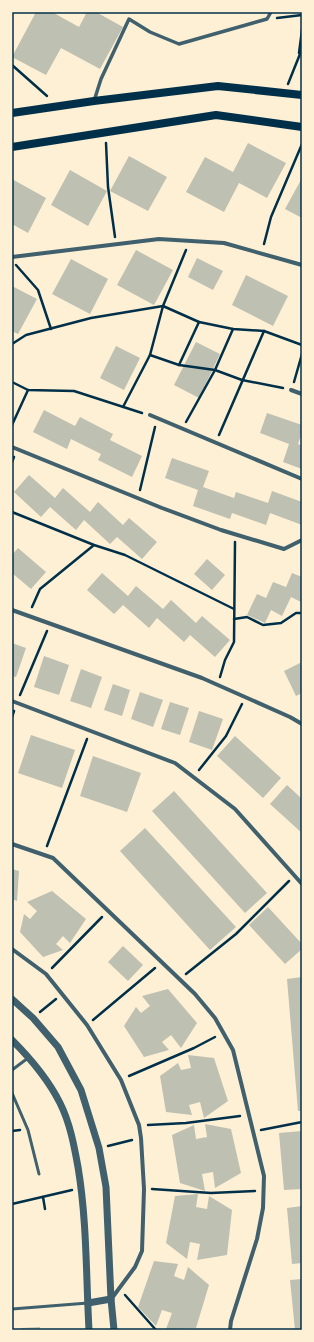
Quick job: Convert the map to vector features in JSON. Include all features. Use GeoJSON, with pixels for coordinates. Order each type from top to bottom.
{"type":"FeatureCollection","features":[{"type":"Feature","properties":{"kind":"main road"},"geometry":{"type":"LineString","coordinates":[[12,113],[58,105],[218,86],[302,95]]}},
{"type":"Feature","properties":{"kind":"main road"},"geometry":{"type":"LineString","coordinates":[[12,147],[216,115],[302,127]]}},
{"type":"Feature","properties":{"kind":"street"},"geometry":{"type":"LineString","coordinates":[[94,101],[101,79],[129,20],[150,32],[179,44],[267,19],[272,12]]}},
{"type":"Feature","properties":{"kind":"street"},"geometry":{"type":"LineString","coordinates":[[12,257],[159,239],[224,243],[302,265]]}},
{"type":"Feature","properties":{"kind":"street"},"geometry":{"type":"LineString","coordinates":[[291,390],[302,394]]}},
{"type":"Feature","properties":{"kind":"street"},"geometry":{"type":"LineString","coordinates":[[150,415],[302,479]]}},
{"type":"Feature","properties":{"kind":"street"},"geometry":{"type":"LineString","coordinates":[[12,447],[138,499],[235,534],[284,549],[302,540]]}},
{"type":"Feature","properties":{"kind":"street"},"geometry":{"type":"LineString","coordinates":[[12,610],[218,685],[290,717],[302,724]]}},
{"type":"Feature","properties":{"kind":"street"},"geometry":{"type":"LineString","coordinates":[[14,702],[175,764],[235,810],[302,884]]}},
{"type":"Feature","properties":{"kind":"street"},"geometry":{"type":"LineString","coordinates":[[12,844],[53,858],[194,994],[215,1018],[233,1050],[264,1176],[264,1191],[263,1208],[257,1239],[231,1320],[230,1330]]}},
{"type":"Feature","properties":{"kind":"street"},"geometry":{"type":"LineString","coordinates":[[12,949],[46,974],[87,1025],[121,1080],[139,1125],[144,1189],[142,1251],[135,1266],[111,1299],[88,1303]]}},
{"type":"Feature","properties":{"kind":"street"},"geometry":{"type":"LineString","coordinates":[[12,999],[33,1018],[58,1047],[81,1090],[99,1148],[106,1187],[111,1299],[114,1330]]}},
{"type":"Feature","properties":{"kind":"street"},"geometry":{"type":"LineString","coordinates":[[12,1040],[29,1057],[60,1103],[73,1138],[84,1218],[90,1330]]}},
{"type":"Feature","properties":{"kind":"lane"},"geometry":{"type":"LineString","coordinates":[[12,1070],[29,1057]]}},
{"type":"Feature","properties":{"kind":"lane"},"geometry":{"type":"LineString","coordinates":[[12,1093],[28,1130],[39,1174]]}},
{"type":"Feature","properties":{"kind":"lane"},"geometry":{"type":"LineString","coordinates":[[12,1309],[88,1303]]}},
{"type":"Feature","properties":{"kind":"path"},"geometry":{"type":"LineString","coordinates":[[267,19],[302,16]]}},
{"type":"Feature","properties":{"kind":"path"},"geometry":{"type":"LineString","coordinates":[[299,55],[302,30]]}},
{"type":"Feature","properties":{"kind":"path"},"geometry":{"type":"LineString","coordinates":[[285,94],[302,49]]}},
{"type":"Feature","properties":{"kind":"path"},"geometry":{"type":"LineString","coordinates":[[299,55],[302,58]]}},
{"type":"Feature","properties":{"kind":"path"},"geometry":{"type":"LineString","coordinates":[[12,65],[58,105]]}},
{"type":"Feature","properties":{"kind":"path"},"geometry":{"type":"LineString","coordinates":[[105,132],[108,187],[116,244]]}},
{"type":"Feature","properties":{"kind":"path"},"geometry":{"type":"LineString","coordinates":[[261,253],[272,217],[302,144]]}},
{"type":"Feature","properties":{"kind":"path"},"geometry":{"type":"LineString","coordinates":[[123,407],[150,355],[163,306],[190,241]]}},
{"type":"Feature","properties":{"kind":"path"},"geometry":{"type":"LineString","coordinates":[[12,260],[38,290],[51,329]]}},
{"type":"Feature","properties":{"kind":"path"},"geometry":{"type":"LineString","coordinates":[[12,344],[26,335],[91,318],[163,306],[199,322],[233,329],[264,331],[302,345]]}},
{"type":"Feature","properties":{"kind":"path"},"geometry":{"type":"LineString","coordinates":[[179,365],[199,322]]}},
{"type":"Feature","properties":{"kind":"path"},"geometry":{"type":"LineString","coordinates":[[182,429],[215,370],[233,329]]}},
{"type":"Feature","properties":{"kind":"path"},"geometry":{"type":"LineString","coordinates":[[216,443],[264,331]]}},
{"type":"Feature","properties":{"kind":"path"},"geometry":{"type":"LineString","coordinates":[[150,355],[179,365],[215,370],[242,380],[291,390],[302,354]]}},
{"type":"Feature","properties":{"kind":"path"},"geometry":{"type":"LineString","coordinates":[[12,382],[28,390],[74,391],[150,415]]}},
{"type":"Feature","properties":{"kind":"path"},"geometry":{"type":"LineString","coordinates":[[12,425],[28,390]]}},
{"type":"Feature","properties":{"kind":"path"},"geometry":{"type":"LineString","coordinates":[[138,499],[156,418]]}},
{"type":"Feature","properties":{"kind":"path"},"geometry":{"type":"LineString","coordinates":[[12,512],[94,545],[125,555],[234,609]]}},
{"type":"Feature","properties":{"kind":"path"},"geometry":{"type":"LineString","coordinates":[[218,685],[225,660],[234,642],[235,534]]}},
{"type":"Feature","properties":{"kind":"path"},"geometry":{"type":"LineString","coordinates":[[28,616],[40,590],[94,545]]}},
{"type":"Feature","properties":{"kind":"path"},"geometry":{"type":"LineString","coordinates":[[234,619],[247,617],[263,625],[281,623],[296,613],[302,614]]}},
{"type":"Feature","properties":{"kind":"path"},"geometry":{"type":"LineString","coordinates":[[14,702],[50,623]]}},
{"type":"Feature","properties":{"kind":"path"},"geometry":{"type":"LineString","coordinates":[[193,777],[226,736],[246,697]]}},
{"type":"Feature","properties":{"kind":"path"},"geometry":{"type":"LineString","coordinates":[[44,855],[90,731]]}},
{"type":"Feature","properties":{"kind":"path"},"geometry":{"type":"LineString","coordinates":[[180,980],[236,934],[294,875]]}},
{"type":"Feature","properties":{"kind":"path"},"geometry":{"type":"LineString","coordinates":[[46,974],[108,911]]}},
{"type":"Feature","properties":{"kind":"path"},"geometry":{"type":"LineString","coordinates":[[87,1025],[162,962]]}},
{"type":"Feature","properties":{"kind":"path"},"geometry":{"type":"LineString","coordinates":[[33,1018],[62,993]]}},
{"type":"Feature","properties":{"kind":"path"},"geometry":{"type":"LineString","coordinates":[[121,1080],[194,1048],[223,1032]]}},
{"type":"Feature","properties":{"kind":"path"},"geometry":{"type":"LineString","coordinates":[[139,1125],[186,1123],[248,1114]]}},
{"type":"Feature","properties":{"kind":"path"},"geometry":{"type":"LineString","coordinates":[[253,1131],[302,1122]]}},
{"type":"Feature","properties":{"kind":"path"},"geometry":{"type":"LineString","coordinates":[[99,1148],[141,1138]]}},
{"type":"Feature","properties":{"kind":"path"},"geometry":{"type":"LineString","coordinates":[[12,1204],[81,1188]]}},
{"type":"Feature","properties":{"kind":"path"},"geometry":{"type":"LineString","coordinates":[[144,1189],[211,1193],[264,1191]]}},
{"type":"Feature","properties":{"kind":"path"},"geometry":{"type":"LineString","coordinates":[[43,1197],[45,1208]]}},
{"type":"Feature","properties":{"kind":"path"},"geometry":{"type":"LineString","coordinates":[[119,1288],[156,1330]]}},
{"type":"Feature","properties":{"kind":"building"},"geometry":{"type":"Polygon","coordinates":[[[36,12],[52,12],[79,27],[87,12],[96,12],[123,27],[100,69],[61,48],[46,75],[12,57],[36,12]]]}},
{"type":"Feature","properties":{"kind":"building"},"geometry":{"type":"Polygon","coordinates":[[[248,143],[286,163],[267,198],[239,183],[224,212],[186,192],[205,157],[233,172],[248,143]]]}},
{"type":"Feature","properties":{"kind":"building"},"geometry":{"type":"Polygon","coordinates":[[[129,156],[167,177],[148,211],[110,191],[129,156]]]}},
{"type":"Feature","properties":{"kind":"building"},"geometry":{"type":"Polygon","coordinates":[[[70,170],[107,191],[88,226],[51,205],[70,170]]]}},
{"type":"Feature","properties":{"kind":"building"},"geometry":{"type":"Polygon","coordinates":[[[302,178],[302,218],[285,209],[302,178]]]}},
{"type":"Feature","properties":{"kind":"building"},"geometry":{"type":"Polygon","coordinates":[[[12,179],[46,198],[28,233],[12,224],[12,179]]]}},
{"type":"Feature","properties":{"kind":"building"},"geometry":{"type":"Polygon","coordinates":[[[136,250],[173,270],[154,305],[117,285],[136,250]]]}},
{"type":"Feature","properties":{"kind":"building"},"geometry":{"type":"Polygon","coordinates":[[[197,258],[223,271],[213,290],[188,277],[197,258]]]}},
{"type":"Feature","properties":{"kind":"building"},"geometry":{"type":"Polygon","coordinates":[[[71,259],[108,279],[90,314],[52,294],[71,259]]]}},
{"type":"Feature","properties":{"kind":"building"},"geometry":{"type":"Polygon","coordinates":[[[246,275],[288,296],[273,326],[232,305],[246,275]]]}},
{"type":"Feature","properties":{"kind":"building"},"geometry":{"type":"Polygon","coordinates":[[[12,286],[37,299],[18,334],[12,331],[12,286]]]}},
{"type":"Feature","properties":{"kind":"building"},"geometry":{"type":"Polygon","coordinates":[[[196,342],[220,354],[199,398],[174,385],[196,342]]]}},
{"type":"Feature","properties":{"kind":"building"},"geometry":{"type":"Polygon","coordinates":[[[116,346],[140,358],[124,390],[100,378],[116,346]]]}},
{"type":"Feature","properties":{"kind":"building"},"geometry":{"type":"Polygon","coordinates":[[[44,410],[75,426],[80,417],[113,434],[110,440],[142,456],[132,477],[98,460],[101,454],[71,439],[67,449],[33,432],[44,410]]]}},
{"type":"Feature","properties":{"kind":"building"},"geometry":{"type":"Polygon","coordinates":[[[267,413],[302,425],[302,432],[298,444],[302,446],[302,469],[283,462],[289,444],[260,433],[267,413]]]}},
{"type":"Feature","properties":{"kind":"building"},"geometry":{"type":"Polygon","coordinates":[[[172,458],[209,471],[203,487],[234,498],[236,492],[268,503],[272,491],[302,502],[302,525],[270,513],[266,525],[232,513],[230,519],[193,506],[198,490],[165,478],[172,458]]]}},
{"type":"Feature","properties":{"kind":"building"},"geometry":{"type":"Polygon","coordinates":[[[29,475],[55,498],[63,488],[90,512],[98,502],[123,525],[129,518],[157,542],[142,559],[117,537],[110,544],[84,520],[76,530],[50,507],[41,517],[14,492],[29,475]]]}},
{"type":"Feature","properties":{"kind":"building"},"geometry":{"type":"Polygon","coordinates":[[[18,548],[46,572],[31,589],[12,573],[12,555],[18,548]]]}},
{"type":"Feature","properties":{"kind":"building"},"geometry":{"type":"Polygon","coordinates":[[[207,559],[225,575],[212,590],[194,574],[207,559]]]}},
{"type":"Feature","properties":{"kind":"building"},"geometry":{"type":"Polygon","coordinates":[[[102,573],[128,596],[136,586],[163,609],[171,600],[196,623],[202,616],[230,640],[215,657],[190,635],[184,642],[157,618],[149,628],[123,605],[114,614],[87,590],[102,573]]]}},
{"type":"Feature","properties":{"kind":"building"},"geometry":{"type":"Polygon","coordinates":[[[292,573],[302,577],[301,602],[291,597],[282,616],[271,610],[265,623],[247,615],[257,594],[266,598],[273,582],[286,587],[292,573]]]}},
{"type":"Feature","properties":{"kind":"building"},"geometry":{"type":"Polygon","coordinates":[[[12,643],[26,648],[16,677],[12,676],[12,643]]]}},
{"type":"Feature","properties":{"kind":"building"},"geometry":{"type":"Polygon","coordinates":[[[44,656],[69,665],[59,695],[34,687],[44,656]]]}},
{"type":"Feature","properties":{"kind":"building"},"geometry":{"type":"Polygon","coordinates":[[[302,662],[302,693],[296,696],[284,671],[302,662]]]}},
{"type":"Feature","properties":{"kind":"building"},"geometry":{"type":"Polygon","coordinates":[[[81,669],[102,677],[91,708],[70,701],[81,669]]]}},
{"type":"Feature","properties":{"kind":"building"},"geometry":{"type":"Polygon","coordinates":[[[113,684],[130,690],[122,716],[104,710],[113,684]]]}},
{"type":"Feature","properties":{"kind":"building"},"geometry":{"type":"Polygon","coordinates":[[[140,692],[163,700],[153,727],[131,719],[140,692]]]}},
{"type":"Feature","properties":{"kind":"building"},"geometry":{"type":"Polygon","coordinates":[[[170,702],[189,708],[180,735],[161,729],[170,702]]]}},
{"type":"Feature","properties":{"kind":"building"},"geometry":{"type":"Polygon","coordinates":[[[199,711],[223,719],[212,750],[189,742],[199,711]]]}},
{"type":"Feature","properties":{"kind":"building"},"geometry":{"type":"Polygon","coordinates":[[[31,735],[75,750],[62,788],[18,773],[31,735]]]}},
{"type":"Feature","properties":{"kind":"building"},"geometry":{"type":"Polygon","coordinates":[[[235,736],[281,778],[263,798],[217,756],[235,736]]]}},
{"type":"Feature","properties":{"kind":"building"},"geometry":{"type":"Polygon","coordinates":[[[93,756],[141,773],[127,812],[80,796],[93,756]]]}},
{"type":"Feature","properties":{"kind":"building"},"geometry":{"type":"Polygon","coordinates":[[[287,785],[302,799],[302,833],[270,804],[287,785]]]}},
{"type":"Feature","properties":{"kind":"building"},"geometry":{"type":"Polygon","coordinates":[[[174,791],[267,893],[245,913],[152,811],[174,791]]]}},
{"type":"Feature","properties":{"kind":"building"},"geometry":{"type":"Polygon","coordinates":[[[145,828],[236,927],[210,950],[120,851],[145,828]]]}},
{"type":"Feature","properties":{"kind":"building"},"geometry":{"type":"Polygon","coordinates":[[[12,869],[19,871],[17,901],[12,899],[12,869]]]}},
{"type":"Feature","properties":{"kind":"building"},"geometry":{"type":"Polygon","coordinates":[[[52,891],[86,919],[70,943],[63,936],[56,944],[63,950],[43,957],[20,932],[24,914],[30,919],[37,911],[27,902],[52,891]]]}},
{"type":"Feature","properties":{"kind":"building"},"geometry":{"type":"Polygon","coordinates":[[[268,907],[302,944],[302,949],[285,964],[249,925],[268,907]]]}},
{"type":"Feature","properties":{"kind":"building"},"geometry":{"type":"Polygon","coordinates":[[[123,946],[143,965],[128,981],[108,962],[123,946]]]}},
{"type":"Feature","properties":{"kind":"building"},"geometry":{"type":"Polygon","coordinates":[[[302,977],[302,1111],[298,1111],[287,979],[302,977]]]}},
{"type":"Feature","properties":{"kind":"building"},"geometry":{"type":"Polygon","coordinates":[[[168,989],[197,1023],[181,1048],[171,1035],[162,1042],[169,1050],[144,1057],[124,1026],[136,1007],[141,1013],[150,1006],[142,996],[168,989]]]}},
{"type":"Feature","properties":{"kind":"building"},"geometry":{"type":"Polygon","coordinates":[[[188,1055],[214,1058],[228,1101],[204,1118],[200,1102],[189,1105],[192,1115],[166,1112],[160,1076],[178,1063],[181,1070],[191,1068],[188,1055]]]}},
{"type":"Feature","properties":{"kind":"building"},"geometry":{"type":"Polygon","coordinates":[[[205,1124],[231,1129],[241,1173],[215,1188],[213,1172],[202,1174],[205,1191],[180,1183],[172,1135],[194,1125],[196,1139],[207,1137],[205,1124]]]}},
{"type":"Feature","properties":{"kind":"building"},"geometry":{"type":"Polygon","coordinates":[[[302,1131],[302,1189],[284,1190],[279,1133],[302,1131]]]}},
{"type":"Feature","properties":{"kind":"building"},"geometry":{"type":"Polygon","coordinates":[[[198,1194],[196,1207],[207,1209],[209,1196],[232,1210],[227,1255],[197,1260],[200,1244],[190,1242],[187,1259],[166,1243],[175,1196],[198,1194]]]}},
{"type":"Feature","properties":{"kind":"building"},"geometry":{"type":"Polygon","coordinates":[[[302,1206],[302,1263],[292,1264],[287,1208],[302,1206]]]}},
{"type":"Feature","properties":{"kind":"building"},"geometry":{"type":"Polygon","coordinates":[[[154,1261],[178,1264],[174,1276],[184,1280],[188,1267],[209,1285],[196,1328],[166,1329],[172,1313],[162,1310],[156,1326],[138,1307],[154,1261]]]}},
{"type":"Feature","properties":{"kind":"building"},"geometry":{"type":"Polygon","coordinates":[[[302,1279],[302,1330],[295,1330],[290,1280],[302,1279]]]}},
{"type":"Feature","properties":{"kind":"building"},"geometry":{"type":"Polygon","coordinates":[[[40,1327],[40,1330],[21,1330],[21,1328],[40,1327]]]}}]}
